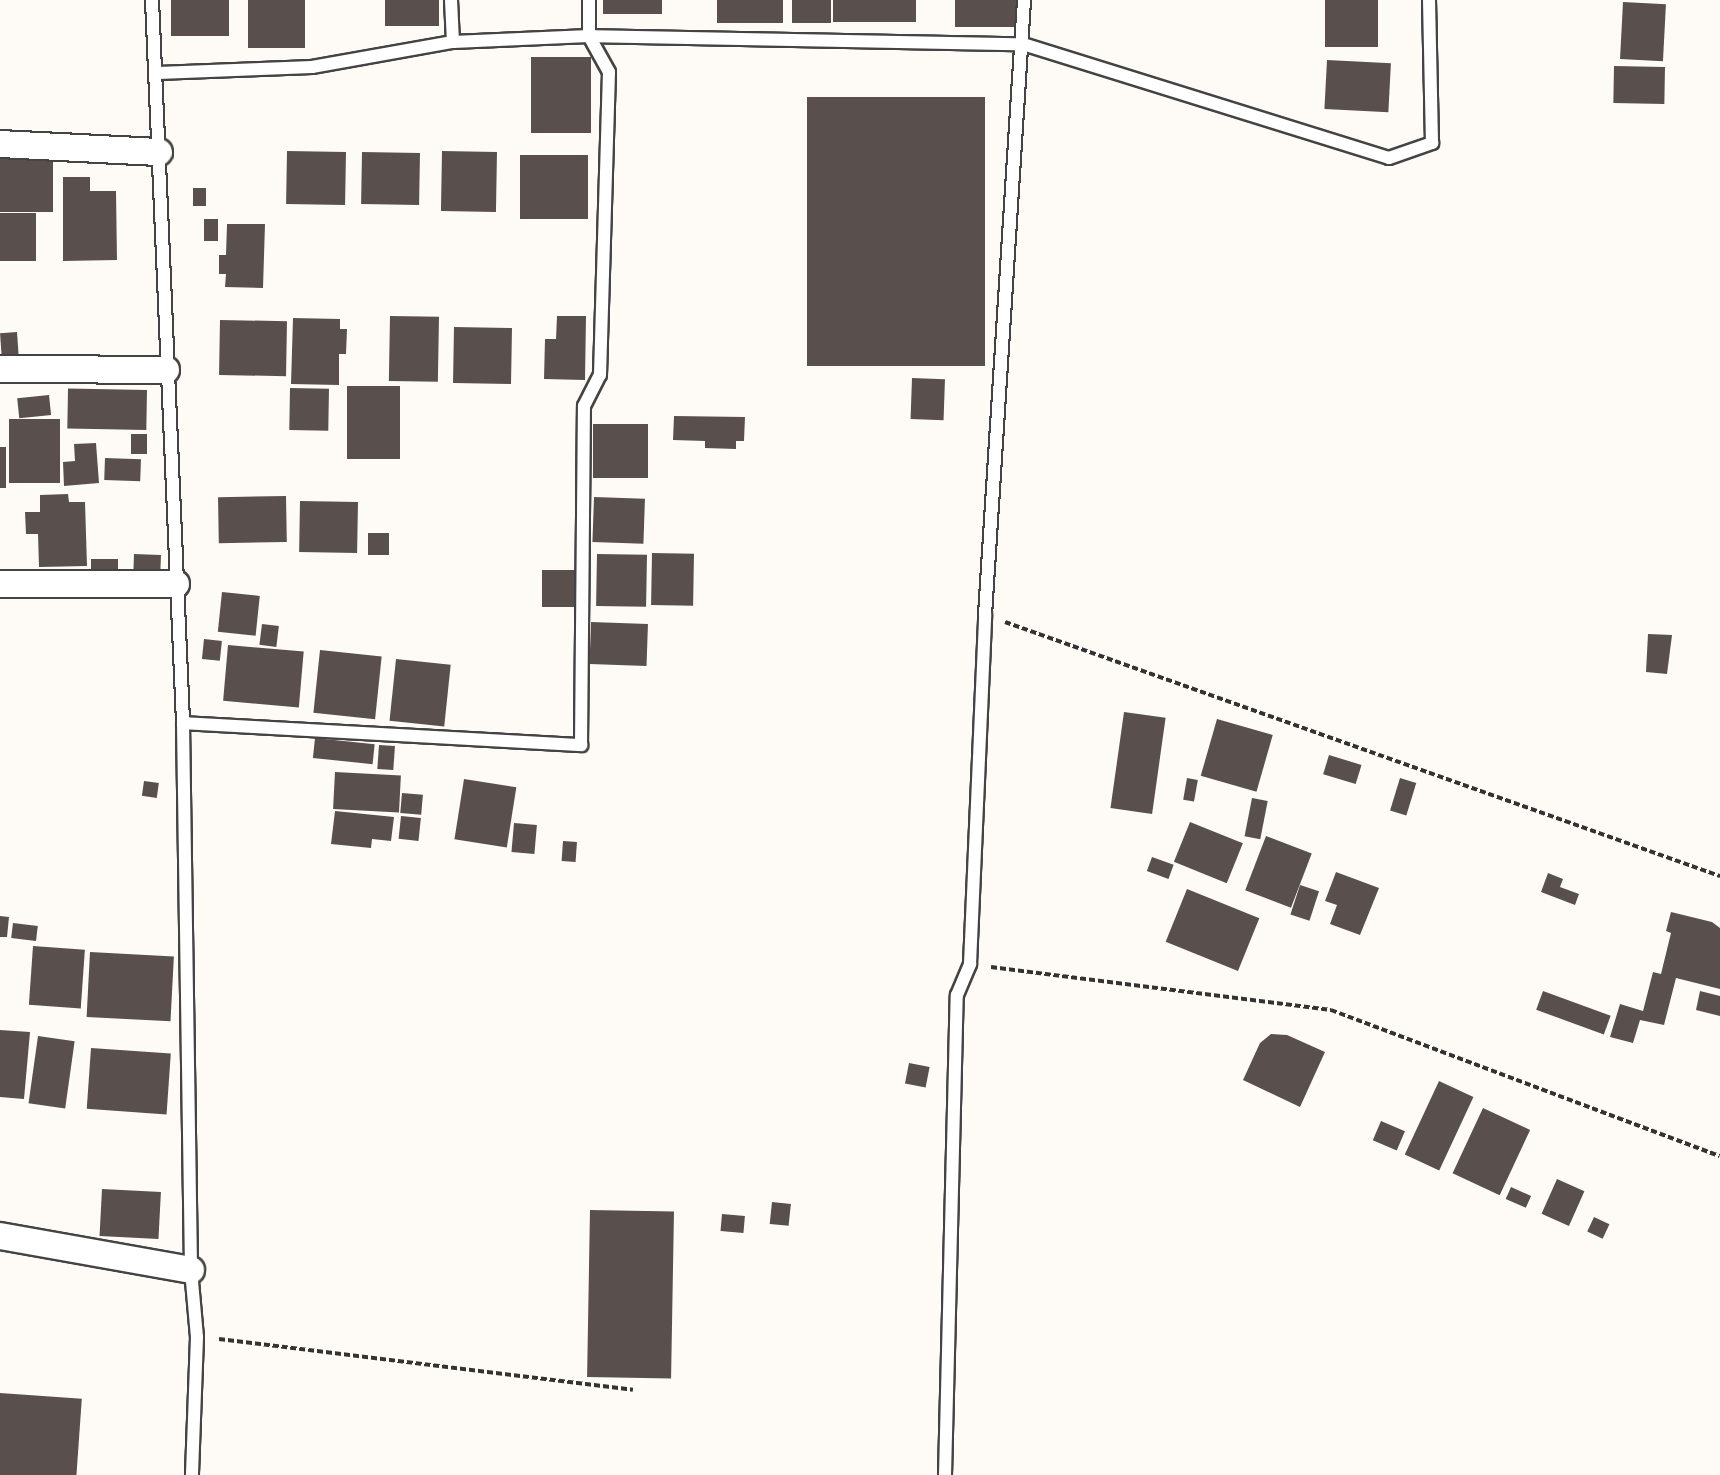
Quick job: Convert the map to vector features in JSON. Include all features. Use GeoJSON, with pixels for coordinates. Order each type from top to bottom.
{"type":"FeatureCollection","features":[{"type":"Feature","properties":{"kind":"street"},"geometry":{"type":"LineString","coordinates":[[0,144],[159,152]]}},
{"type":"Feature","properties":{"kind":"street"},"geometry":{"type":"LineString","coordinates":[[0,369],[166,370]]}},
{"type":"Feature","properties":{"kind":"street"},"geometry":{"type":"LineString","coordinates":[[0,584],[176,584]]}},
{"type":"Feature","properties":{"kind":"street"},"geometry":{"type":"LineString","coordinates":[[0,1236],[191,1270]]}},
{"type":"Feature","properties":{"kind":"lane"},"geometry":{"type":"LineString","coordinates":[[152,0],[158,73],[166,370],[183,723],[191,1270],[197,1337],[192,1475]]}},
{"type":"Feature","properties":{"kind":"lane"},"geometry":{"type":"LineString","coordinates":[[452,0],[453,42]]}},
{"type":"Feature","properties":{"kind":"lane"},"geometry":{"type":"LineString","coordinates":[[183,723],[581,745],[584,406],[600,375],[609,72],[589,36],[589,0]]}},
{"type":"Feature","properties":{"kind":"lane"},"geometry":{"type":"LineString","coordinates":[[945,1475],[957,995],[970,964],[985,615],[1024,0]]}},
{"type":"Feature","properties":{"kind":"lane"},"geometry":{"type":"LineString","coordinates":[[158,73],[312,67],[453,42],[589,36],[1023,44],[1389,158],[1432,142],[1429,0]]}},
{"type":"Feature","properties":{"kind":"path"},"geometry":{"type":"LineString","coordinates":[[985,615],[1720,876]]}},
{"type":"Feature","properties":{"kind":"path"},"geometry":{"type":"LineString","coordinates":[[970,964],[1331,1010],[1720,1156]]}},
{"type":"Feature","properties":{"kind":"path"},"geometry":{"type":"LineString","coordinates":[[197,1337],[633,1390]]}},
{"type":"Feature","properties":{"kind":"building"},"geometry":{"type":"Polygon","coordinates":[[[171,0],[229,0],[229,36],[171,36],[171,0]]]}},
{"type":"Feature","properties":{"kind":"building"},"geometry":{"type":"Polygon","coordinates":[[[248,0],[305,0],[305,48],[248,48],[248,0]]]}},
{"type":"Feature","properties":{"kind":"building"},"geometry":{"type":"Polygon","coordinates":[[[385,0],[439,0],[439,26],[385,26],[385,0]]]}},
{"type":"Feature","properties":{"kind":"building"},"geometry":{"type":"Polygon","coordinates":[[[603,0],[662,0],[662,14],[603,14],[603,0]]]}},
{"type":"Feature","properties":{"kind":"building"},"geometry":{"type":"Polygon","coordinates":[[[717,0],[783,0],[783,23],[717,23],[717,0]]]}},
{"type":"Feature","properties":{"kind":"building"},"geometry":{"type":"Polygon","coordinates":[[[792,0],[831,0],[831,23],[792,23],[792,0]]]}},
{"type":"Feature","properties":{"kind":"building"},"geometry":{"type":"Polygon","coordinates":[[[833,0],[916,0],[916,22],[833,22],[833,0]]]}},
{"type":"Feature","properties":{"kind":"building"},"geometry":{"type":"Polygon","coordinates":[[[955,0],[1020,0],[1020,27],[955,27],[955,0]]]}},
{"type":"Feature","properties":{"kind":"building"},"geometry":{"type":"Polygon","coordinates":[[[1325,0],[1378,0],[1378,47],[1325,47],[1325,0]]]}},
{"type":"Feature","properties":{"kind":"building"},"geometry":{"type":"Polygon","coordinates":[[[1623,2],[1666,4],[1663,61],[1620,59],[1623,2]]]}},
{"type":"Feature","properties":{"kind":"building"},"geometry":{"type":"Polygon","coordinates":[[[531,57],[591,57],[591,133],[531,133],[531,57]]]}},
{"type":"Feature","properties":{"kind":"building"},"geometry":{"type":"Polygon","coordinates":[[[1327,60],[1391,63],[1388,112],[1324,109],[1327,60]]]}},
{"type":"Feature","properties":{"kind":"building"},"geometry":{"type":"Polygon","coordinates":[[[1614,66],[1665,67],[1664,104],[1613,103],[1614,66]]]}},
{"type":"Feature","properties":{"kind":"building"},"geometry":{"type":"Polygon","coordinates":[[[807,97],[985,97],[985,366],[807,366],[807,97]]]}},
{"type":"Feature","properties":{"kind":"building"},"geometry":{"type":"Polygon","coordinates":[[[287,151],[346,152],[345,205],[286,204],[287,151]]]}},
{"type":"Feature","properties":{"kind":"building"},"geometry":{"type":"Polygon","coordinates":[[[442,151],[497,152],[496,212],[441,211],[442,151]]]}},
{"type":"Feature","properties":{"kind":"building"},"geometry":{"type":"Polygon","coordinates":[[[362,152],[420,153],[419,205],[361,204],[362,152]]]}},
{"type":"Feature","properties":{"kind":"building"},"geometry":{"type":"Polygon","coordinates":[[[520,155],[588,155],[588,219],[520,219],[520,155]]]}},
{"type":"Feature","properties":{"kind":"building"},"geometry":{"type":"Polygon","coordinates":[[[0,159],[53,159],[53,212],[0,212],[0,159]]]}},
{"type":"Feature","properties":{"kind":"building"},"geometry":{"type":"Polygon","coordinates":[[[63,177],[90,177],[90,191],[116,191],[117,260],[63,261],[63,177]]]}},
{"type":"Feature","properties":{"kind":"building"},"geometry":{"type":"Polygon","coordinates":[[[193,188],[206,188],[206,206],[193,206],[193,188]]]}},
{"type":"Feature","properties":{"kind":"building"},"geometry":{"type":"Polygon","coordinates":[[[0,213],[36,213],[36,261],[0,261],[0,213]]]}},
{"type":"Feature","properties":{"kind":"building"},"geometry":{"type":"Polygon","coordinates":[[[204,219],[218,219],[218,241],[204,241],[204,219]]]}},
{"type":"Feature","properties":{"kind":"building"},"geometry":{"type":"Polygon","coordinates":[[[227,224],[265,224],[263,288],[225,287],[226,274],[219,274],[219,255],[226,255],[227,224]]]}},
{"type":"Feature","properties":{"kind":"building"},"geometry":{"type":"Polygon","coordinates":[[[390,316],[439,317],[438,382],[389,381],[390,316]]]}},
{"type":"Feature","properties":{"kind":"building"},"geometry":{"type":"Polygon","coordinates":[[[557,316],[586,316],[585,380],[544,379],[545,339],[556,339],[557,316]]]}},
{"type":"Feature","properties":{"kind":"building"},"geometry":{"type":"Polygon","coordinates":[[[293,318],[340,319],[340,329],[347,329],[346,354],[339,354],[339,385],[291,384],[293,318]]]}},
{"type":"Feature","properties":{"kind":"building"},"geometry":{"type":"Polygon","coordinates":[[[220,320],[287,321],[286,376],[219,375],[220,320]]]}},
{"type":"Feature","properties":{"kind":"building"},"geometry":{"type":"Polygon","coordinates":[[[454,327],[512,328],[511,384],[453,383],[454,327]]]}},
{"type":"Feature","properties":{"kind":"building"},"geometry":{"type":"Polygon","coordinates":[[[17,332],[19,361],[2,362],[0,333],[17,332]]]}},
{"type":"Feature","properties":{"kind":"building"},"geometry":{"type":"Polygon","coordinates":[[[912,378],[945,379],[944,420],[911,419],[912,378]]]}},
{"type":"Feature","properties":{"kind":"building"},"geometry":{"type":"Polygon","coordinates":[[[347,386],[400,386],[400,459],[347,459],[347,386]]]}},
{"type":"Feature","properties":{"kind":"building"},"geometry":{"type":"Polygon","coordinates":[[[290,388],[329,389],[328,431],[289,430],[290,388]]]}},
{"type":"Feature","properties":{"kind":"building"},"geometry":{"type":"Polygon","coordinates":[[[68,389],[147,390],[146,430],[67,429],[68,389]]]}},
{"type":"Feature","properties":{"kind":"building"},"geometry":{"type":"Polygon","coordinates":[[[49,395],[51,415],[19,418],[17,398],[49,395]]]}},
{"type":"Feature","properties":{"kind":"building"},"geometry":{"type":"Polygon","coordinates":[[[674,416],[745,417],[744,441],[736,441],[736,449],[705,448],[705,441],[673,440],[674,416]]]}},
{"type":"Feature","properties":{"kind":"building"},"geometry":{"type":"Polygon","coordinates":[[[9,419],[60,419],[60,483],[9,483],[9,419]]]}},
{"type":"Feature","properties":{"kind":"building"},"geometry":{"type":"Polygon","coordinates":[[[593,424],[648,424],[648,478],[593,478],[593,424]]]}},
{"type":"Feature","properties":{"kind":"building"},"geometry":{"type":"Polygon","coordinates":[[[131,434],[147,434],[147,454],[131,454],[131,434]]]}},
{"type":"Feature","properties":{"kind":"building"},"geometry":{"type":"Polygon","coordinates":[[[96,443],[99,483],[64,486],[63,462],[75,461],[74,444],[96,443]]]}},
{"type":"Feature","properties":{"kind":"building"},"geometry":{"type":"Polygon","coordinates":[[[0,447],[6,447],[6,488],[0,488],[0,447]]]}},
{"type":"Feature","properties":{"kind":"building"},"geometry":{"type":"Polygon","coordinates":[[[105,458],[141,459],[140,481],[104,480],[105,458]]]}},
{"type":"Feature","properties":{"kind":"building"},"geometry":{"type":"Polygon","coordinates":[[[68,494],[69,502],[85,502],[87,566],[39,567],[38,534],[26,534],[25,512],[40,512],[40,495],[68,494]]]}},
{"type":"Feature","properties":{"kind":"building"},"geometry":{"type":"Polygon","coordinates":[[[286,496],[287,542],[219,543],[218,497],[286,496]]]}},
{"type":"Feature","properties":{"kind":"building"},"geometry":{"type":"Polygon","coordinates":[[[594,497],[645,499],[643,544],[592,542],[594,497]]]}},
{"type":"Feature","properties":{"kind":"building"},"geometry":{"type":"Polygon","coordinates":[[[300,501],[358,502],[357,553],[299,552],[300,501]]]}},
{"type":"Feature","properties":{"kind":"building"},"geometry":{"type":"Polygon","coordinates":[[[368,533],[389,533],[389,555],[368,555],[368,533]]]}},
{"type":"Feature","properties":{"kind":"building"},"geometry":{"type":"Polygon","coordinates":[[[652,553],[694,554],[693,606],[651,605],[652,553]]]}},
{"type":"Feature","properties":{"kind":"building"},"geometry":{"type":"Polygon","coordinates":[[[134,554],[161,555],[160,574],[133,573],[134,554]]]}},
{"type":"Feature","properties":{"kind":"building"},"geometry":{"type":"Polygon","coordinates":[[[597,554],[647,555],[646,607],[596,606],[597,554]]]}},
{"type":"Feature","properties":{"kind":"building"},"geometry":{"type":"Polygon","coordinates":[[[91,559],[118,559],[118,576],[91,576],[91,559]]]}},
{"type":"Feature","properties":{"kind":"building"},"geometry":{"type":"Polygon","coordinates":[[[542,570],[579,570],[579,607],[542,607],[542,570]]]}},
{"type":"Feature","properties":{"kind":"building"},"geometry":{"type":"Polygon","coordinates":[[[222,592],[260,596],[256,636],[218,632],[222,592]]]}},
{"type":"Feature","properties":{"kind":"building"},"geometry":{"type":"Polygon","coordinates":[[[591,622],[648,624],[646,666],[590,664],[591,622]]]}},
{"type":"Feature","properties":{"kind":"building"},"geometry":{"type":"Polygon","coordinates":[[[262,624],[279,626],[276,647],[259,645],[262,624]]]}},
{"type":"Feature","properties":{"kind":"building"},"geometry":{"type":"Polygon","coordinates":[[[1648,634],[1672,635],[1667,674],[1646,672],[1648,634]]]}},
{"type":"Feature","properties":{"kind":"building"},"geometry":{"type":"Polygon","coordinates":[[[204,639],[222,641],[220,661],[202,659],[204,639]]]}},
{"type":"Feature","properties":{"kind":"building"},"geometry":{"type":"Polygon","coordinates":[[[228,645],[304,652],[299,707],[223,701],[228,645]]]}},
{"type":"Feature","properties":{"kind":"building"},"geometry":{"type":"Polygon","coordinates":[[[320,650],[382,656],[375,719],[313,713],[320,650]]]}},
{"type":"Feature","properties":{"kind":"building"},"geometry":{"type":"Polygon","coordinates":[[[396,659],[451,665],[444,726],[390,721],[396,659]]]}},
{"type":"Feature","properties":{"kind":"building"},"geometry":{"type":"Polygon","coordinates":[[[1124,712],[1166,718],[1152,814],[1111,808],[1124,712]]]}},
{"type":"Feature","properties":{"kind":"building"},"geometry":{"type":"Polygon","coordinates":[[[1217,719],[1273,735],[1256,792],[1201,776],[1217,719]]]}},
{"type":"Feature","properties":{"kind":"building"},"geometry":{"type":"Polygon","coordinates":[[[315,738],[375,744],[373,764],[313,758],[315,738]]]}},
{"type":"Feature","properties":{"kind":"building"},"geometry":{"type":"Polygon","coordinates":[[[379,745],[395,746],[393,770],[377,769],[379,745]]]}},
{"type":"Feature","properties":{"kind":"building"},"geometry":{"type":"Polygon","coordinates":[[[1329,755],[1362,765],[1356,784],[1323,774],[1329,755]]]}},
{"type":"Feature","properties":{"kind":"building"},"geometry":{"type":"Polygon","coordinates":[[[335,772],[401,775],[399,812],[333,809],[335,772]]]}},
{"type":"Feature","properties":{"kind":"building"},"geometry":{"type":"Polygon","coordinates":[[[1187,778],[1198,780],[1194,802],[1183,800],[1187,778]]]}},
{"type":"Feature","properties":{"kind":"building"},"geometry":{"type":"Polygon","coordinates":[[[1400,778],[1416,783],[1406,815],[1390,811],[1400,778]]]}},
{"type":"Feature","properties":{"kind":"building"},"geometry":{"type":"Polygon","coordinates":[[[464,779],[516,787],[507,848],[454,839],[464,779]]]}},
{"type":"Feature","properties":{"kind":"building"},"geometry":{"type":"Polygon","coordinates":[[[144,781],[159,783],[157,798],[142,796],[144,781]]]}},
{"type":"Feature","properties":{"kind":"building"},"geometry":{"type":"Polygon","coordinates":[[[402,793],[423,795],[421,815],[400,813],[402,793]]]}},
{"type":"Feature","properties":{"kind":"building"},"geometry":{"type":"Polygon","coordinates":[[[1252,798],[1268,801],[1260,839],[1245,836],[1252,798]]]}},
{"type":"Feature","properties":{"kind":"building"},"geometry":{"type":"Polygon","coordinates":[[[335,811],[394,817],[391,841],[372,839],[371,848],[331,844],[335,811]]]}},
{"type":"Feature","properties":{"kind":"building"},"geometry":{"type":"Polygon","coordinates":[[[401,816],[421,818],[418,841],[399,839],[401,816]]]}},
{"type":"Feature","properties":{"kind":"building"},"geometry":{"type":"Polygon","coordinates":[[[1190,822],[1243,843],[1227,883],[1174,862],[1190,822]]]}},
{"type":"Feature","properties":{"kind":"building"},"geometry":{"type":"Polygon","coordinates":[[[514,823],[537,825],[534,854],[511,852],[514,823]]]}},
{"type":"Feature","properties":{"kind":"building"},"geometry":{"type":"Polygon","coordinates":[[[1266,836],[1312,854],[1291,908],[1245,890],[1266,836]]]}},
{"type":"Feature","properties":{"kind":"building"},"geometry":{"type":"Polygon","coordinates":[[[563,841],[577,842],[576,862],[562,861],[563,841]]]}},
{"type":"Feature","properties":{"kind":"building"},"geometry":{"type":"Polygon","coordinates":[[[1152,857],[1174,865],[1168,879],[1147,871],[1152,857]]]}},
{"type":"Feature","properties":{"kind":"building"},"geometry":{"type":"Polygon","coordinates":[[[1336,872],[1379,888],[1360,935],[1330,924],[1337,905],[1325,901],[1336,872]]]}},
{"type":"Feature","properties":{"kind":"building"},"geometry":{"type":"Polygon","coordinates":[[[1548,873],[1563,879],[1560,887],[1579,894],[1575,905],[1541,892],[1548,873]]]}},
{"type":"Feature","properties":{"kind":"building"},"geometry":{"type":"Polygon","coordinates":[[[1300,885],[1319,891],[1309,921],[1290,914],[1300,885]]]}},
{"type":"Feature","properties":{"kind":"building"},"geometry":{"type":"Polygon","coordinates":[[[1187,889],[1259,918],[1238,971],[1166,942],[1187,889]]]}},
{"type":"Feature","properties":{"kind":"building"},"geometry":{"type":"Polygon","coordinates":[[[1671,912],[1712,922],[1720,928],[1720,989],[1676,978],[1664,1025],[1640,1020],[1633,1043],[1610,1037],[1620,1004],[1643,1011],[1653,972],[1661,974],[1671,933],[1666,931],[1671,912]]]}},
{"type":"Feature","properties":{"kind":"building"},"geometry":{"type":"Polygon","coordinates":[[[0,916],[9,917],[7,937],[0,937],[0,916]]]}},
{"type":"Feature","properties":{"kind":"building"},"geometry":{"type":"Polygon","coordinates":[[[13,923],[38,926],[36,941],[11,938],[13,923]]]}},
{"type":"Feature","properties":{"kind":"building"},"geometry":{"type":"Polygon","coordinates":[[[33,946],[85,950],[81,1008],[29,1005],[33,946]]]}},
{"type":"Feature","properties":{"kind":"building"},"geometry":{"type":"Polygon","coordinates":[[[90,952],[174,956],[170,1021],[87,1017],[90,952]]]}},
{"type":"Feature","properties":{"kind":"building"},"geometry":{"type":"Polygon","coordinates":[[[1543,991],[1611,1016],[1604,1034],[1536,1010],[1543,991]]]}},
{"type":"Feature","properties":{"kind":"building"},"geometry":{"type":"Polygon","coordinates":[[[1700,991],[1720,996],[1720,1016],[1696,1010],[1700,991]]]}},
{"type":"Feature","properties":{"kind":"building"},"geometry":{"type":"Polygon","coordinates":[[[0,1030],[30,1032],[24,1099],[0,1097],[0,1030]]]}},
{"type":"Feature","properties":{"kind":"building"},"geometry":{"type":"Polygon","coordinates":[[[1271,1034],[1287,1035],[1325,1052],[1300,1107],[1243,1080],[1260,1043],[1271,1034]]]}},
{"type":"Feature","properties":{"kind":"building"},"geometry":{"type":"Polygon","coordinates":[[[38,1036],[75,1041],[65,1108],[29,1103],[38,1036]]]}},
{"type":"Feature","properties":{"kind":"building"},"geometry":{"type":"Polygon","coordinates":[[[91,1048],[171,1054],[167,1114],[87,1109],[91,1048]]]}},
{"type":"Feature","properties":{"kind":"building"},"geometry":{"type":"Polygon","coordinates":[[[909,1063],[930,1067],[926,1088],[905,1084],[909,1063]]]}},
{"type":"Feature","properties":{"kind":"building"},"geometry":{"type":"Polygon","coordinates":[[[1439,1081],[1473,1097],[1439,1170],[1405,1154],[1439,1081]]]}},
{"type":"Feature","properties":{"kind":"building"},"geometry":{"type":"Polygon","coordinates":[[[1483,1108],[1530,1130],[1500,1195],[1453,1173],[1483,1108]]]}},
{"type":"Feature","properties":{"kind":"building"},"geometry":{"type":"Polygon","coordinates":[[[1381,1121],[1405,1131],[1397,1150],[1373,1140],[1381,1121]]]}},
{"type":"Feature","properties":{"kind":"building"},"geometry":{"type":"Polygon","coordinates":[[[1557,1179],[1584,1191],[1569,1226],[1542,1214],[1557,1179]]]}},
{"type":"Feature","properties":{"kind":"building"},"geometry":{"type":"Polygon","coordinates":[[[1511,1187],[1531,1196],[1526,1208],[1506,1199],[1511,1187]]]}},
{"type":"Feature","properties":{"kind":"building"},"geometry":{"type":"Polygon","coordinates":[[[102,1189],[161,1192],[158,1239],[100,1236],[102,1189]]]}},
{"type":"Feature","properties":{"kind":"building"},"geometry":{"type":"Polygon","coordinates":[[[772,1202],[791,1204],[789,1226],[770,1224],[772,1202]]]}},
{"type":"Feature","properties":{"kind":"building"},"geometry":{"type":"Polygon","coordinates":[[[590,1210],[674,1211],[671,1378],[587,1377],[590,1210]]]}},
{"type":"Feature","properties":{"kind":"building"},"geometry":{"type":"Polygon","coordinates":[[[722,1214],[745,1216],[743,1233],[721,1231],[722,1214]]]}},
{"type":"Feature","properties":{"kind":"building"},"geometry":{"type":"Polygon","coordinates":[[[1594,1217],[1609,1224],[1603,1239],[1587,1232],[1594,1217]]]}},
{"type":"Feature","properties":{"kind":"building"},"geometry":{"type":"Polygon","coordinates":[[[0,1393],[82,1399],[76,1475],[0,1475],[0,1393]]]}}]}
